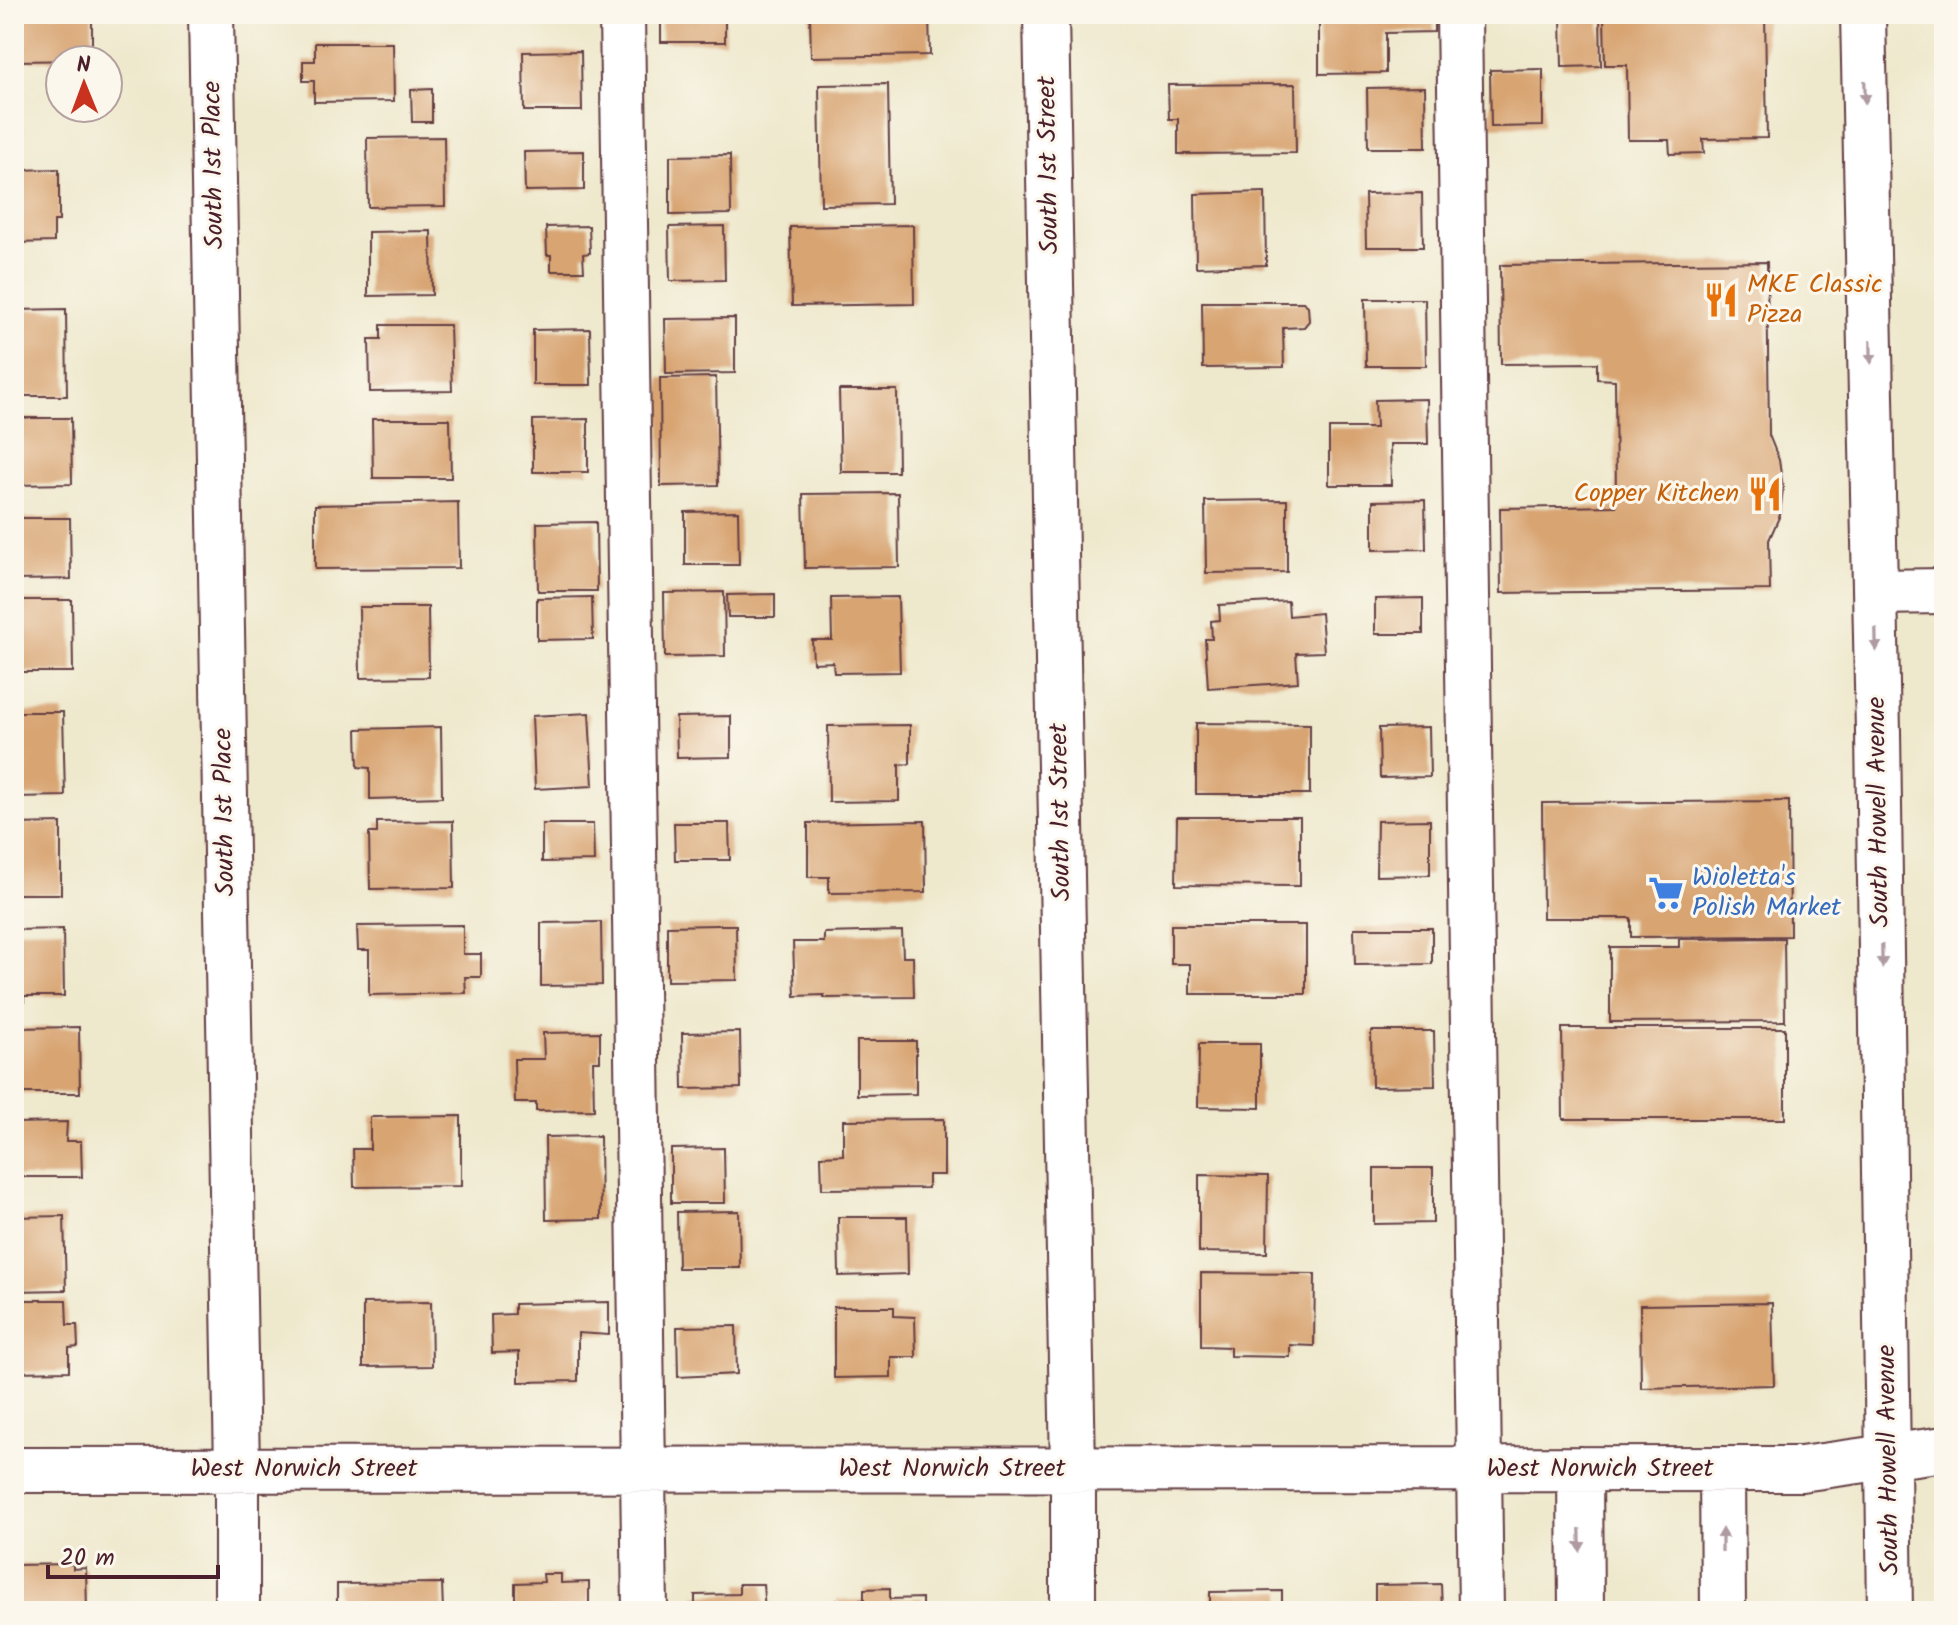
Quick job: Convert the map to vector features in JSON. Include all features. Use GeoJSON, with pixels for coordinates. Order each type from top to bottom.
{"type":"FeatureCollection","features":[{"type":"Feature","properties":{"kind":"street","name":"South 1st Place"},"geometry":{"type":"LineString","coordinates":[[211,14],[237,1611]]}},
{"type":"Feature","properties":{"kind":"street"},"geometry":{"type":"LineString","coordinates":[[622,14],[645,1611]]}},
{"type":"Feature","properties":{"kind":"street","name":"South 1st Street"},"geometry":{"type":"LineString","coordinates":[[1046,14],[1073,1469],[1073,1611]]}},
{"type":"Feature","properties":{"kind":"street"},"geometry":{"type":"LineString","coordinates":[[1459,14],[1481,1611]]}},
{"type":"Feature","properties":{"kind":"street","name":"South Howell Avenue"},"geometry":{"type":"LineString","coordinates":[[1863,14],[1876,592],[1890,1611]]}},
{"type":"Feature","properties":{"kind":"street"},"geometry":{"type":"LineString","coordinates":[[1876,592],[1944,591]]}},
{"type":"Feature","properties":{"kind":"street","name":"West Norwich Street"},"geometry":{"type":"LineString","coordinates":[[14,1470],[1801,1469],[1944,1449]]}},
{"type":"Feature","properties":{"kind":"street"},"geometry":{"type":"LineString","coordinates":[[1580,1469],[1581,1611]]}},
{"type":"Feature","properties":{"kind":"street"},"geometry":{"type":"LineString","coordinates":[[1722,1469],[1723,1611]]}},
{"type":"Feature","properties":{"kind":"building"},"geometry":{"type":"Polygon","coordinates":[[[14,14],[92,14],[92,44],[44,44],[44,61],[14,61],[14,14]]]}},
{"type":"Feature","properties":{"kind":"building"},"geometry":{"type":"Polygon","coordinates":[[[661,14],[725,14],[725,42],[661,42],[661,14]]]}},
{"type":"Feature","properties":{"kind":"building"},"geometry":{"type":"Polygon","coordinates":[[[810,14],[929,14],[930,55],[811,57],[810,14]]]}},
{"type":"Feature","properties":{"kind":"building"},"geometry":{"type":"Polygon","coordinates":[[[1367,14],[1434,14],[1434,32],[1386,33],[1386,73],[1319,74],[1319,23],[1367,22],[1367,14]]]}},
{"type":"Feature","properties":{"kind":"building"},"geometry":{"type":"Polygon","coordinates":[[[1561,14],[1600,14],[1601,66],[1562,67],[1561,14]]]}},
{"type":"Feature","properties":{"kind":"building"},"geometry":{"type":"Polygon","coordinates":[[[1604,14],[1765,14],[1767,138],[1703,139],[1704,153],[1670,154],[1669,140],[1628,140],[1627,65],[1605,65],[1604,14]]]}},
{"type":"Feature","properties":{"kind":"building"},"geometry":{"type":"Polygon","coordinates":[[[315,43],[393,43],[394,101],[314,102],[314,81],[303,81],[303,61],[315,61],[315,43]]]}},
{"type":"Feature","properties":{"kind":"building"},"geometry":{"type":"Polygon","coordinates":[[[581,51],[582,111],[524,111],[523,52],[581,51]]]}},
{"type":"Feature","properties":{"kind":"building"},"geometry":{"type":"Polygon","coordinates":[[[1543,69],[1543,126],[1491,127],[1490,70],[1543,69]]]}},
{"type":"Feature","properties":{"kind":"building"},"geometry":{"type":"Polygon","coordinates":[[[888,84],[890,204],[821,205],[819,85],[888,84]]]}},
{"type":"Feature","properties":{"kind":"building"},"geometry":{"type":"Polygon","coordinates":[[[1295,84],[1296,153],[1178,154],[1178,119],[1169,119],[1168,85],[1295,84]]]}},
{"type":"Feature","properties":{"kind":"building"},"geometry":{"type":"Polygon","coordinates":[[[1425,87],[1426,148],[1368,148],[1367,88],[1425,87]]]}},
{"type":"Feature","properties":{"kind":"building"},"geometry":{"type":"Polygon","coordinates":[[[432,89],[432,122],[412,122],[411,90],[432,89]]]}},
{"type":"Feature","properties":{"kind":"building"},"geometry":{"type":"Polygon","coordinates":[[[444,137],[445,206],[368,207],[367,138],[444,137]]]}},
{"type":"Feature","properties":{"kind":"building"},"geometry":{"type":"Polygon","coordinates":[[[584,151],[584,190],[525,191],[524,152],[584,151]]]}},
{"type":"Feature","properties":{"kind":"building"},"geometry":{"type":"Polygon","coordinates":[[[730,155],[731,214],[670,215],[670,156],[730,155]]]}},
{"type":"Feature","properties":{"kind":"building"},"geometry":{"type":"Polygon","coordinates":[[[59,169],[59,221],[54,221],[54,242],[14,243],[14,170],[59,169]]]}},
{"type":"Feature","properties":{"kind":"building"},"geometry":{"type":"Polygon","coordinates":[[[1265,192],[1266,265],[1196,267],[1195,194],[1265,192]]]}},
{"type":"Feature","properties":{"kind":"building"},"geometry":{"type":"Polygon","coordinates":[[[1422,193],[1423,247],[1366,247],[1365,194],[1422,193]]]}},
{"type":"Feature","properties":{"kind":"building"},"geometry":{"type":"Polygon","coordinates":[[[913,225],[914,304],[792,306],[790,227],[913,225]]]}},
{"type":"Feature","properties":{"kind":"building"},"geometry":{"type":"Polygon","coordinates":[[[589,226],[590,253],[583,254],[584,271],[551,271],[546,227],[589,226]]]}},
{"type":"Feature","properties":{"kind":"building"},"geometry":{"type":"Polygon","coordinates":[[[724,226],[725,280],[670,281],[669,227],[724,226]]]}},
{"type":"Feature","properties":{"kind":"building"},"geometry":{"type":"Polygon","coordinates":[[[431,231],[432,295],[368,296],[368,232],[431,231]]]}},
{"type":"Feature","properties":{"kind":"building"},"geometry":{"type":"Polygon","coordinates":[[[1767,262],[1769,435],[1779,460],[1783,488],[1780,515],[1769,540],[1770,590],[1501,593],[1500,508],[1616,506],[1615,380],[1597,379],[1597,363],[1501,364],[1500,265],[1767,262]]]}},
{"type":"Feature","properties":{"kind":"building"},"geometry":{"type":"Polygon","coordinates":[[[1365,299],[1425,299],[1426,366],[1366,366],[1365,299]]]}},
{"type":"Feature","properties":{"kind":"building"},"geometry":{"type":"Polygon","coordinates":[[[1202,302],[1303,302],[1308,306],[1309,321],[1304,327],[1283,328],[1284,367],[1203,368],[1202,302]]]}},
{"type":"Feature","properties":{"kind":"building"},"geometry":{"type":"Polygon","coordinates":[[[66,309],[67,396],[14,396],[14,310],[66,309]]]}},
{"type":"Feature","properties":{"kind":"building"},"geometry":{"type":"Polygon","coordinates":[[[735,318],[735,373],[666,374],[665,319],[735,318]]]}},
{"type":"Feature","properties":{"kind":"building"},"geometry":{"type":"Polygon","coordinates":[[[381,325],[450,325],[452,391],[370,392],[369,339],[381,339],[381,325]]]}},
{"type":"Feature","properties":{"kind":"building"},"geometry":{"type":"Polygon","coordinates":[[[590,329],[591,385],[533,385],[533,330],[590,329]]]}},
{"type":"Feature","properties":{"kind":"building"},"geometry":{"type":"Polygon","coordinates":[[[716,377],[718,485],[661,486],[660,378],[716,377]]]}},
{"type":"Feature","properties":{"kind":"building"},"geometry":{"type":"Polygon","coordinates":[[[839,390],[897,390],[898,472],[841,472],[839,390]]]}},
{"type":"Feature","properties":{"kind":"building"},"geometry":{"type":"Polygon","coordinates":[[[1427,399],[1428,444],[1390,444],[1391,485],[1329,485],[1329,428],[1376,428],[1375,400],[1427,399]]]}},
{"type":"Feature","properties":{"kind":"building"},"geometry":{"type":"Polygon","coordinates":[[[14,418],[71,418],[72,484],[14,485],[14,418]]]}},
{"type":"Feature","properties":{"kind":"building"},"geometry":{"type":"Polygon","coordinates":[[[372,419],[450,419],[451,478],[373,478],[372,419]]]}},
{"type":"Feature","properties":{"kind":"building"},"geometry":{"type":"Polygon","coordinates":[[[588,419],[588,472],[533,472],[533,420],[588,419]]]}},
{"type":"Feature","properties":{"kind":"building"},"geometry":{"type":"Polygon","coordinates":[[[898,493],[899,567],[805,568],[803,494],[898,493]]]}},
{"type":"Feature","properties":{"kind":"building"},"geometry":{"type":"Polygon","coordinates":[[[1287,500],[1287,572],[1206,573],[1205,501],[1287,500]]]}},
{"type":"Feature","properties":{"kind":"building"},"geometry":{"type":"Polygon","coordinates":[[[1425,500],[1426,549],[1373,550],[1373,501],[1425,500]]]}},
{"type":"Feature","properties":{"kind":"building"},"geometry":{"type":"Polygon","coordinates":[[[458,502],[459,568],[315,569],[315,505],[458,502]]]}},
{"type":"Feature","properties":{"kind":"building"},"geometry":{"type":"Polygon","coordinates":[[[738,511],[739,565],[685,565],[685,512],[738,511]]]}},
{"type":"Feature","properties":{"kind":"building"},"geometry":{"type":"Polygon","coordinates":[[[14,518],[70,518],[71,579],[14,580],[14,518]]]}},
{"type":"Feature","properties":{"kind":"building"},"geometry":{"type":"Polygon","coordinates":[[[596,522],[597,591],[538,591],[537,523],[596,522]]]}},
{"type":"Feature","properties":{"kind":"building"},"geometry":{"type":"Polygon","coordinates":[[[724,592],[725,656],[665,657],[664,593],[724,592]]]}},
{"type":"Feature","properties":{"kind":"building"},"geometry":{"type":"Polygon","coordinates":[[[775,594],[775,617],[728,617],[727,595],[775,594]]]}},
{"type":"Feature","properties":{"kind":"building"},"geometry":{"type":"Polygon","coordinates":[[[592,597],[593,639],[537,640],[537,598],[592,597]]]}},
{"type":"Feature","properties":{"kind":"building"},"geometry":{"type":"Polygon","coordinates":[[[898,597],[900,672],[834,673],[833,662],[813,663],[812,640],[832,640],[831,598],[898,597]]]}},
{"type":"Feature","properties":{"kind":"building"},"geometry":{"type":"Polygon","coordinates":[[[1423,598],[1423,634],[1375,634],[1375,599],[1423,598]]]}},
{"type":"Feature","properties":{"kind":"building"},"geometry":{"type":"Polygon","coordinates":[[[14,600],[72,600],[73,672],[14,672],[14,600]]]}},
{"type":"Feature","properties":{"kind":"building"},"geometry":{"type":"Polygon","coordinates":[[[1288,601],[1289,616],[1321,613],[1324,652],[1296,653],[1298,682],[1208,688],[1205,639],[1212,639],[1211,621],[1220,620],[1219,605],[1288,601]]]}},
{"type":"Feature","properties":{"kind":"building"},"geometry":{"type":"Polygon","coordinates":[[[359,607],[428,607],[429,677],[360,678],[359,607]]]}},
{"type":"Feature","properties":{"kind":"building"},"geometry":{"type":"Polygon","coordinates":[[[14,712],[63,712],[65,796],[14,797],[14,712]]]}},
{"type":"Feature","properties":{"kind":"building"},"geometry":{"type":"Polygon","coordinates":[[[589,713],[593,786],[535,789],[532,716],[589,713]]]}},
{"type":"Feature","properties":{"kind":"building"},"geometry":{"type":"Polygon","coordinates":[[[731,716],[731,757],[677,758],[676,717],[731,716]]]}},
{"type":"Feature","properties":{"kind":"building"},"geometry":{"type":"Polygon","coordinates":[[[1196,723],[1310,724],[1310,794],[1196,794],[1196,723]]]}},
{"type":"Feature","properties":{"kind":"building"},"geometry":{"type":"Polygon","coordinates":[[[910,725],[910,764],[899,765],[899,801],[829,802],[828,726],[910,725]]]}},
{"type":"Feature","properties":{"kind":"building"},"geometry":{"type":"Polygon","coordinates":[[[441,727],[442,797],[370,799],[370,768],[358,767],[357,729],[441,727]]]}},
{"type":"Feature","properties":{"kind":"building"},"geometry":{"type":"Polygon","coordinates":[[[1429,727],[1430,777],[1380,778],[1379,728],[1429,727]]]}},
{"type":"Feature","properties":{"kind":"building","name":"Wioletta's Polish Market"},"geometry":{"type":"Polygon","coordinates":[[[1789,801],[1790,936],[1631,937],[1631,918],[1543,918],[1542,803],[1789,801]]]}},
{"type":"Feature","properties":{"kind":"building"},"geometry":{"type":"Polygon","coordinates":[[[1177,817],[1300,817],[1300,886],[1176,885],[1177,817]]]}},
{"type":"Feature","properties":{"kind":"building"},"geometry":{"type":"Polygon","coordinates":[[[1430,820],[1430,875],[1376,876],[1377,821],[1430,820]]]}},
{"type":"Feature","properties":{"kind":"building"},"geometry":{"type":"Polygon","coordinates":[[[453,821],[454,888],[370,889],[369,833],[377,833],[377,822],[453,821]]]}},
{"type":"Feature","properties":{"kind":"building"},"geometry":{"type":"Polygon","coordinates":[[[925,821],[926,892],[829,893],[829,877],[808,877],[808,823],[925,821]]]}},
{"type":"Feature","properties":{"kind":"building"},"geometry":{"type":"Polygon","coordinates":[[[61,823],[61,894],[14,894],[14,824],[61,823]]]}},
{"type":"Feature","properties":{"kind":"building"},"geometry":{"type":"Polygon","coordinates":[[[674,823],[729,823],[730,860],[675,860],[674,823]]]}},
{"type":"Feature","properties":{"kind":"building"},"geometry":{"type":"Polygon","coordinates":[[[542,824],[593,824],[594,861],[542,862],[542,824]]]}},
{"type":"Feature","properties":{"kind":"building"},"geometry":{"type":"Polygon","coordinates":[[[601,922],[602,985],[541,986],[541,923],[601,922]]]}},
{"type":"Feature","properties":{"kind":"building"},"geometry":{"type":"Polygon","coordinates":[[[463,925],[463,954],[481,954],[481,977],[465,977],[466,993],[369,995],[369,950],[358,950],[357,926],[463,925]]]}},
{"type":"Feature","properties":{"kind":"building"},"geometry":{"type":"Polygon","coordinates":[[[736,925],[737,980],[667,981],[667,926],[736,925]]]}},
{"type":"Feature","properties":{"kind":"building"},"geometry":{"type":"Polygon","coordinates":[[[1171,925],[1306,925],[1306,994],[1190,994],[1190,964],[1171,964],[1171,925]]]}},
{"type":"Feature","properties":{"kind":"building"},"geometry":{"type":"Polygon","coordinates":[[[1354,928],[1432,928],[1432,964],[1355,965],[1354,928]]]}},
{"type":"Feature","properties":{"kind":"building"},"geometry":{"type":"Polygon","coordinates":[[[63,929],[64,996],[24,996],[24,1005],[14,1005],[14,930],[63,929]]]}},
{"type":"Feature","properties":{"kind":"building"},"geometry":{"type":"Polygon","coordinates":[[[902,931],[903,957],[913,957],[914,997],[795,996],[793,942],[824,942],[824,933],[902,931]]]}},
{"type":"Feature","properties":{"kind":"building"},"geometry":{"type":"Polygon","coordinates":[[[1784,938],[1785,1021],[1610,1022],[1610,947],[1679,947],[1679,939],[1784,938]]]}},
{"type":"Feature","properties":{"kind":"building"},"geometry":{"type":"Polygon","coordinates":[[[79,1027],[80,1093],[14,1093],[14,1028],[79,1027]]]}},
{"type":"Feature","properties":{"kind":"building"},"geometry":{"type":"Polygon","coordinates":[[[1562,1028],[1785,1028],[1785,1119],[1563,1119],[1562,1028]]]}},
{"type":"Feature","properties":{"kind":"building"},"geometry":{"type":"Polygon","coordinates":[[[1371,1031],[1434,1031],[1435,1086],[1372,1087],[1371,1031]]]}},
{"type":"Feature","properties":{"kind":"building"},"geometry":{"type":"Polygon","coordinates":[[[600,1032],[600,1061],[593,1061],[594,1110],[536,1111],[536,1103],[515,1103],[514,1059],[544,1059],[543,1033],[600,1032]]]}},
{"type":"Feature","properties":{"kind":"building"},"geometry":{"type":"Polygon","coordinates":[[[740,1032],[741,1088],[683,1089],[682,1033],[740,1032]]]}},
{"type":"Feature","properties":{"kind":"building"},"geometry":{"type":"Polygon","coordinates":[[[857,1041],[916,1041],[916,1094],[857,1095],[857,1041]]]}},
{"type":"Feature","properties":{"kind":"building"},"geometry":{"type":"Polygon","coordinates":[[[1199,1044],[1260,1044],[1260,1108],[1198,1107],[1199,1044]]]}},
{"type":"Feature","properties":{"kind":"building"},"geometry":{"type":"Polygon","coordinates":[[[461,1116],[461,1186],[354,1187],[353,1149],[370,1149],[370,1117],[461,1116]]]}},
{"type":"Feature","properties":{"kind":"building"},"geometry":{"type":"Polygon","coordinates":[[[944,1119],[944,1175],[928,1175],[928,1188],[822,1189],[821,1156],[843,1155],[843,1120],[944,1119]]]}},
{"type":"Feature","properties":{"kind":"building"},"geometry":{"type":"Polygon","coordinates":[[[67,1122],[66,1141],[81,1141],[82,1177],[14,1177],[14,1123],[67,1122]]]}},
{"type":"Feature","properties":{"kind":"building"},"geometry":{"type":"Polygon","coordinates":[[[600,1136],[601,1219],[546,1220],[545,1137],[600,1136]]]}},
{"type":"Feature","properties":{"kind":"building"},"geometry":{"type":"Polygon","coordinates":[[[724,1148],[725,1203],[671,1203],[671,1149],[724,1148]]]}},
{"type":"Feature","properties":{"kind":"building"},"geometry":{"type":"Polygon","coordinates":[[[1374,1168],[1433,1168],[1433,1223],[1374,1224],[1374,1168]]]}},
{"type":"Feature","properties":{"kind":"building"},"geometry":{"type":"Polygon","coordinates":[[[1199,1175],[1268,1176],[1267,1253],[1199,1252],[1199,1175]]]}},
{"type":"Feature","properties":{"kind":"building"},"geometry":{"type":"Polygon","coordinates":[[[739,1211],[740,1268],[678,1268],[677,1212],[739,1211]]]}},
{"type":"Feature","properties":{"kind":"building"},"geometry":{"type":"Polygon","coordinates":[[[64,1216],[66,1290],[14,1291],[14,1217],[64,1216]]]}},
{"type":"Feature","properties":{"kind":"building"},"geometry":{"type":"Polygon","coordinates":[[[838,1217],[907,1217],[908,1274],[839,1276],[838,1217]]]}},
{"type":"Feature","properties":{"kind":"building"},"geometry":{"type":"Polygon","coordinates":[[[1201,1273],[1315,1274],[1314,1346],[1290,1345],[1290,1357],[1230,1356],[1230,1347],[1201,1346],[1201,1273]]]}},
{"type":"Feature","properties":{"kind":"building"},"geometry":{"type":"Polygon","coordinates":[[[14,1300],[66,1300],[67,1325],[77,1325],[78,1347],[69,1348],[69,1371],[14,1372],[14,1300]]]}},
{"type":"Feature","properties":{"kind":"building"},"geometry":{"type":"Polygon","coordinates":[[[431,1302],[432,1366],[363,1367],[363,1303],[431,1302]]]}},
{"type":"Feature","properties":{"kind":"building"},"geometry":{"type":"Polygon","coordinates":[[[609,1302],[609,1335],[578,1333],[578,1381],[519,1382],[519,1352],[492,1353],[491,1315],[514,1314],[514,1304],[609,1302]]]}},
{"type":"Feature","properties":{"kind":"building"},"geometry":{"type":"Polygon","coordinates":[[[1772,1303],[1774,1385],[1641,1388],[1640,1305],[1772,1303]]]}},
{"type":"Feature","properties":{"kind":"building"},"geometry":{"type":"Polygon","coordinates":[[[834,1307],[894,1307],[894,1316],[915,1317],[916,1357],[891,1357],[891,1377],[834,1378],[834,1307]]]}},
{"type":"Feature","properties":{"kind":"building"},"geometry":{"type":"Polygon","coordinates":[[[736,1326],[737,1374],[678,1377],[677,1327],[736,1326]]]}},
{"type":"Feature","properties":{"kind":"building"},"geometry":{"type":"Polygon","coordinates":[[[73,1564],[73,1569],[86,1568],[87,1611],[14,1611],[14,1565],[73,1564]]]}},
{"type":"Feature","properties":{"kind":"building"},"geometry":{"type":"Polygon","coordinates":[[[543,1574],[561,1574],[561,1583],[589,1582],[589,1611],[515,1611],[515,1583],[544,1582],[543,1574]]]}},
{"type":"Feature","properties":{"kind":"building"},"geometry":{"type":"Polygon","coordinates":[[[442,1583],[443,1611],[337,1611],[337,1584],[442,1583]]]}},
{"type":"Feature","properties":{"kind":"building"},"geometry":{"type":"Polygon","coordinates":[[[739,1584],[763,1584],[765,1611],[695,1611],[695,1595],[739,1594],[739,1584]]]}},
{"type":"Feature","properties":{"kind":"building"},"geometry":{"type":"Polygon","coordinates":[[[1441,1584],[1442,1611],[1375,1611],[1375,1585],[1441,1584]]]}},
{"type":"Feature","properties":{"kind":"building"},"geometry":{"type":"Polygon","coordinates":[[[890,1588],[890,1599],[922,1598],[922,1611],[837,1611],[837,1600],[864,1600],[864,1589],[890,1588]]]}},
{"type":"Feature","properties":{"kind":"building"},"geometry":{"type":"Polygon","coordinates":[[[1282,1591],[1282,1611],[1210,1611],[1210,1592],[1282,1591]]]}},
{"type":"Feature","properties":{"kind":"place","name":"MKE Classic Pizza"},"geometry":{"type":"Point","coordinates":[1721,300]}},
{"type":"Feature","properties":{"kind":"place","name":"Copper Kitchen"},"geometry":{"type":"Point","coordinates":[1765,494]}},
{"type":"Feature","properties":{"kind":"place","name":"Wioletta's Polish Market"},"geometry":{"type":"Point","coordinates":[1666,893]}}]}
